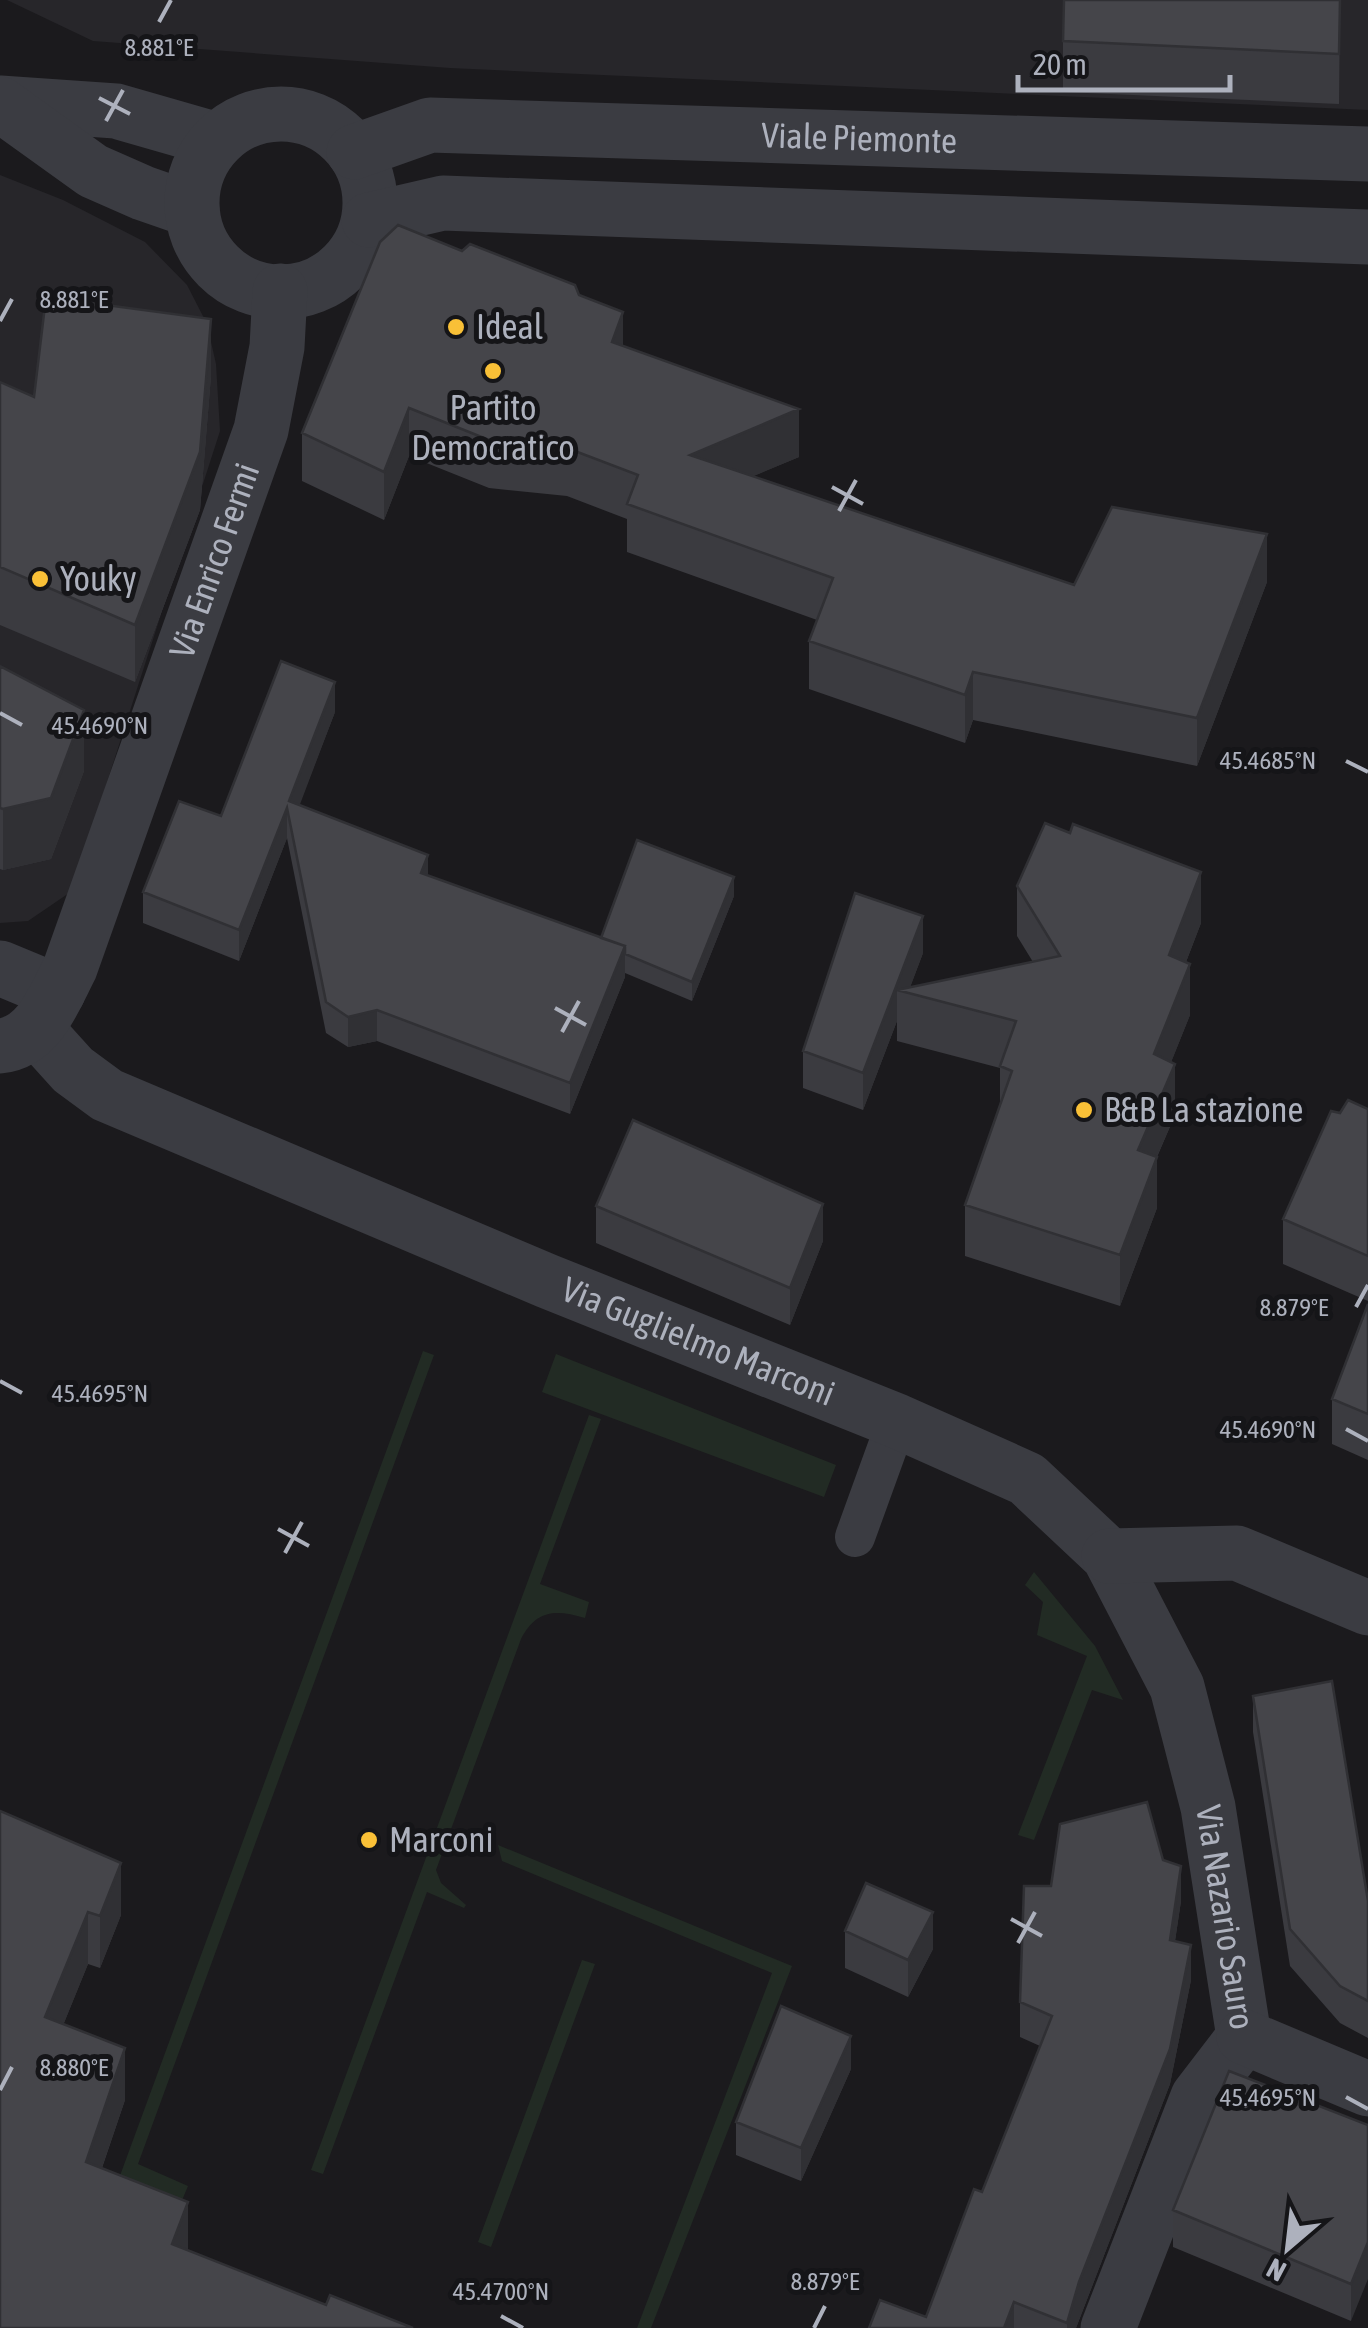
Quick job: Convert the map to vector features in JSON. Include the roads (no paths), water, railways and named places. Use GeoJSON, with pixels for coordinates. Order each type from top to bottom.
{"type":"FeatureCollection","features":[{"type":"Feature","properties":{"kind":"street"},"geometry":{"type":"LineString","coordinates":[[0,104],[116,110],[217,140]]}},
{"type":"Feature","properties":{"kind":"street"},"geometry":{"type":"LineString","coordinates":[[0,104],[93,171],[192,210]]}},
{"type":"Feature","properties":{"kind":"street"},"geometry":{"type":"LineString","coordinates":[[288,114],[325,126],[354,152],[368,184],[369,220],[363,240],[337,272],[300,290],[280,292],[244,283],[214,262],[196,229],[192,210],[197,173],[217,140],[250,119],[288,114]]}},
{"type":"Feature","properties":{"kind":"street","name":"Viale Piemonte"},"geometry":{"type":"LineString","coordinates":[[354,152],[430,126],[1368,154]]}},
{"type":"Feature","properties":{"kind":"street"},"geometry":{"type":"LineString","coordinates":[[369,220],[443,203],[1368,237]]}},
{"type":"Feature","properties":{"kind":"street","name":"Via Enrico Fermi"},"geometry":{"type":"LineString","coordinates":[[31,1023],[70,968],[261,430],[277,347],[280,292]]}},
{"type":"Feature","properties":{"kind":"street","name":"Via Guglielmo Marconi"},"geometry":{"type":"LineString","coordinates":[[0,968],[31,1023],[73,1070],[108,1095],[1027,1478],[1110,1556]]}},
{"type":"Feature","properties":{"kind":"street"},"geometry":{"type":"LineString","coordinates":[[1110,1556],[1237,1553],[1368,1608]]}},
{"type":"Feature","properties":{"kind":"street","name":"Via Nazario Sauro"},"geometry":{"type":"LineString","coordinates":[[1108,2328],[1198,2097],[1244,2037],[1208,1807],[1177,1686],[1110,1556]]}},
{"type":"Feature","properties":{"kind":"street"},"geometry":{"type":"LineString","coordinates":[[1244,2037],[1368,2089]]}},
{"type":"Feature","properties":{"kind":"lane"},"geometry":{"type":"LineString","coordinates":[[855,1537],[897,1421]]}},
{"type":"Feature","properties":{"kind":"place","name":"Ideal"},"geometry":{"type":"Point","coordinates":[456,327]}},
{"type":"Feature","properties":{"kind":"place","name":"Partito Democratico"},"geometry":{"type":"Point","coordinates":[493,371]}},
{"type":"Feature","properties":{"kind":"place","name":"Youky"},"geometry":{"type":"Point","coordinates":[40,579]}},
{"type":"Feature","properties":{"kind":"place","name":"B&B La stazione"},"geometry":{"type":"Point","coordinates":[1084,1110]}},
{"type":"Feature","properties":{"kind":"place","name":"Marconi"},"geometry":{"type":"Point","coordinates":[369,1840]}}]}
